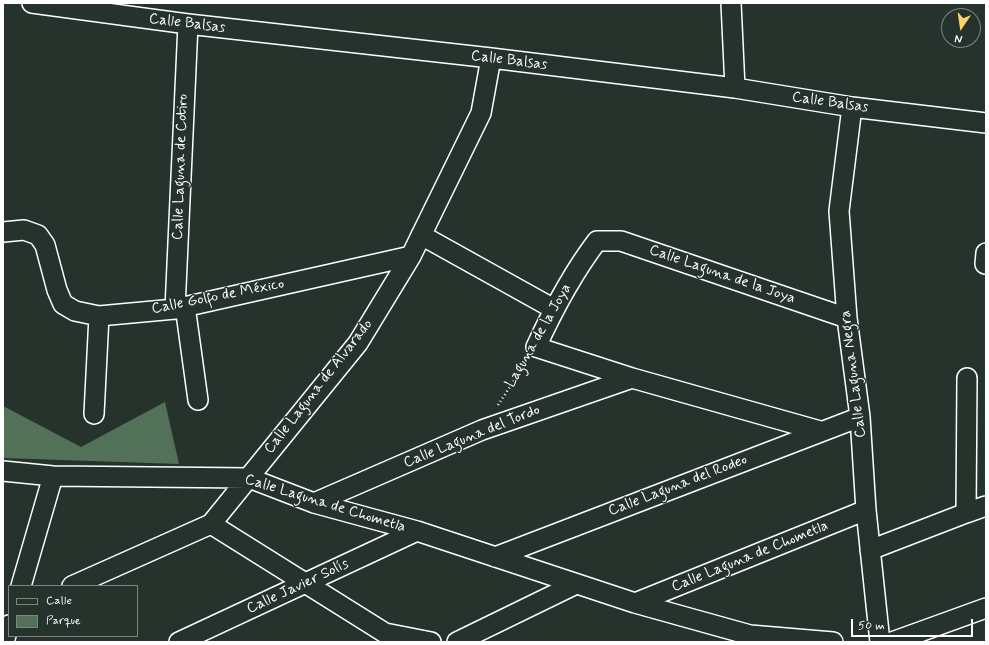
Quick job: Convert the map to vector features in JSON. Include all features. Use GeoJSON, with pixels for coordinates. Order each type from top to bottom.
{"type":"FeatureCollection","features":[{"type":"Feature","properties":{"kind":"street","name":"Calle Balsas"},"geometry":{"type":"LineString","coordinates":[[32,3],[188,24],[492,58],[735,88],[852,107],[986,123]]}},
{"type":"Feature","properties":{"kind":"street"},"geometry":{"type":"LineString","coordinates":[[731,3],[735,88]]}},
{"type":"Feature","properties":{"kind":"street","name":"Calle Laguna de Cotiro"},"geometry":{"type":"LineString","coordinates":[[188,24],[180,307],[198,400]]}},
{"type":"Feature","properties":{"kind":"street","name":"Calle Laguna de Alvarado"},"geometry":{"type":"LineString","coordinates":[[74,585],[211,524],[358,343],[411,256],[481,113],[492,58]]}},
{"type":"Feature","properties":{"kind":"street","name":"Calle Laguna Negra"},"geometry":{"type":"LineString","coordinates":[[852,107],[839,211],[847,318],[860,417],[866,510],[880,642]]}},
{"type":"Feature","properties":{"kind":"street","name":"Calle Golfo de México"},"geometry":{"type":"LineString","coordinates":[[3,232],[24,230],[38,235],[45,245],[57,290],[63,304],[75,311],[99,316],[180,307],[411,256]]}},
{"type":"Feature","properties":{"kind":"street"},"geometry":{"type":"LineString","coordinates":[[421,235],[554,309]]}},
{"type":"Feature","properties":{"kind":"street","name":"Calle Laguna de la Joya"},"geometry":{"type":"LineString","coordinates":[[597,241],[621,241],[847,318]]}},
{"type":"Feature","properties":{"kind":"street","name":"Laguna de la Joya"},"geometry":{"type":"LineString","coordinates":[[536,347],[554,309],[586,256],[597,241]]}},
{"type":"Feature","properties":{"kind":"street"},"geometry":{"type":"LineString","coordinates":[[986,253],[986,264]]}},
{"type":"Feature","properties":{"kind":"street"},"geometry":{"type":"LineString","coordinates":[[94,414],[99,316]]}},
{"type":"Feature","properties":{"kind":"street"},"geometry":{"type":"LineString","coordinates":[[536,347],[632,378],[820,431]]}},
{"type":"Feature","properties":{"kind":"street","name":"Calle Laguna del Tordo"},"geometry":{"type":"LineString","coordinates":[[314,503],[482,430],[632,378]]}},
{"type":"Feature","properties":{"kind":"street"},"geometry":{"type":"LineString","coordinates":[[966,378],[966,513]]}},
{"type":"Feature","properties":{"kind":"street","name":"Calle Laguna del Rodeo"},"geometry":{"type":"LineString","coordinates":[[495,557],[820,431],[860,417]]}},
{"type":"Feature","properties":{"kind":"street","name":"Calle Laguna de Chometla"},"geometry":{"type":"LineString","coordinates":[[3,471],[53,476],[249,478],[314,503],[417,531],[635,603],[750,635],[832,642]]}},
{"type":"Feature","properties":{"kind":"street"},"geometry":{"type":"LineString","coordinates":[[21,585],[53,476]]}},
{"type":"Feature","properties":{"kind":"street"},"geometry":{"type":"LineString","coordinates":[[870,550],[986,506]]}},
{"type":"Feature","properties":{"kind":"street","name":"Calle Laguna de Chometla"},"geometry":{"type":"LineString","coordinates":[[635,603],[866,510]]}},
{"type":"Feature","properties":{"kind":"street"},"geometry":{"type":"LineString","coordinates":[[211,524],[385,633],[432,642]]}},
{"type":"Feature","properties":{"kind":"street","name":"Calle Javier Solís"},"geometry":{"type":"LineString","coordinates":[[179,642],[417,531]]}},
{"type":"Feature","properties":{"kind":"street"},"geometry":{"type":"LineString","coordinates":[[457,642],[576,584]]}},
{"type":"Feature","properties":{"kind":"street"},"geometry":{"type":"LineString","coordinates":[[892,642],[986,608]]}},
{"type":"Feature","properties":{"kind":"street"},"geometry":{"type":"LineString","coordinates":[[4,642],[8,628]]}},
{"type":"Feature","properties":{"kind":"street"},"geometry":{"type":"LineString","coordinates":[[732,642],[750,635]]}},
{"type":"Feature","properties":{"kind":"path","name":"Laguna de la Joya"},"geometry":{"type":"LineString","coordinates":[[482,430],[536,347]]}},
{"type":"Feature","properties":{"kind":"green space"},"geometry":{"type":"Polygon","coordinates":[[[165,402],[179,464],[3,458],[3,406],[81,447],[165,402]]]}}]}
